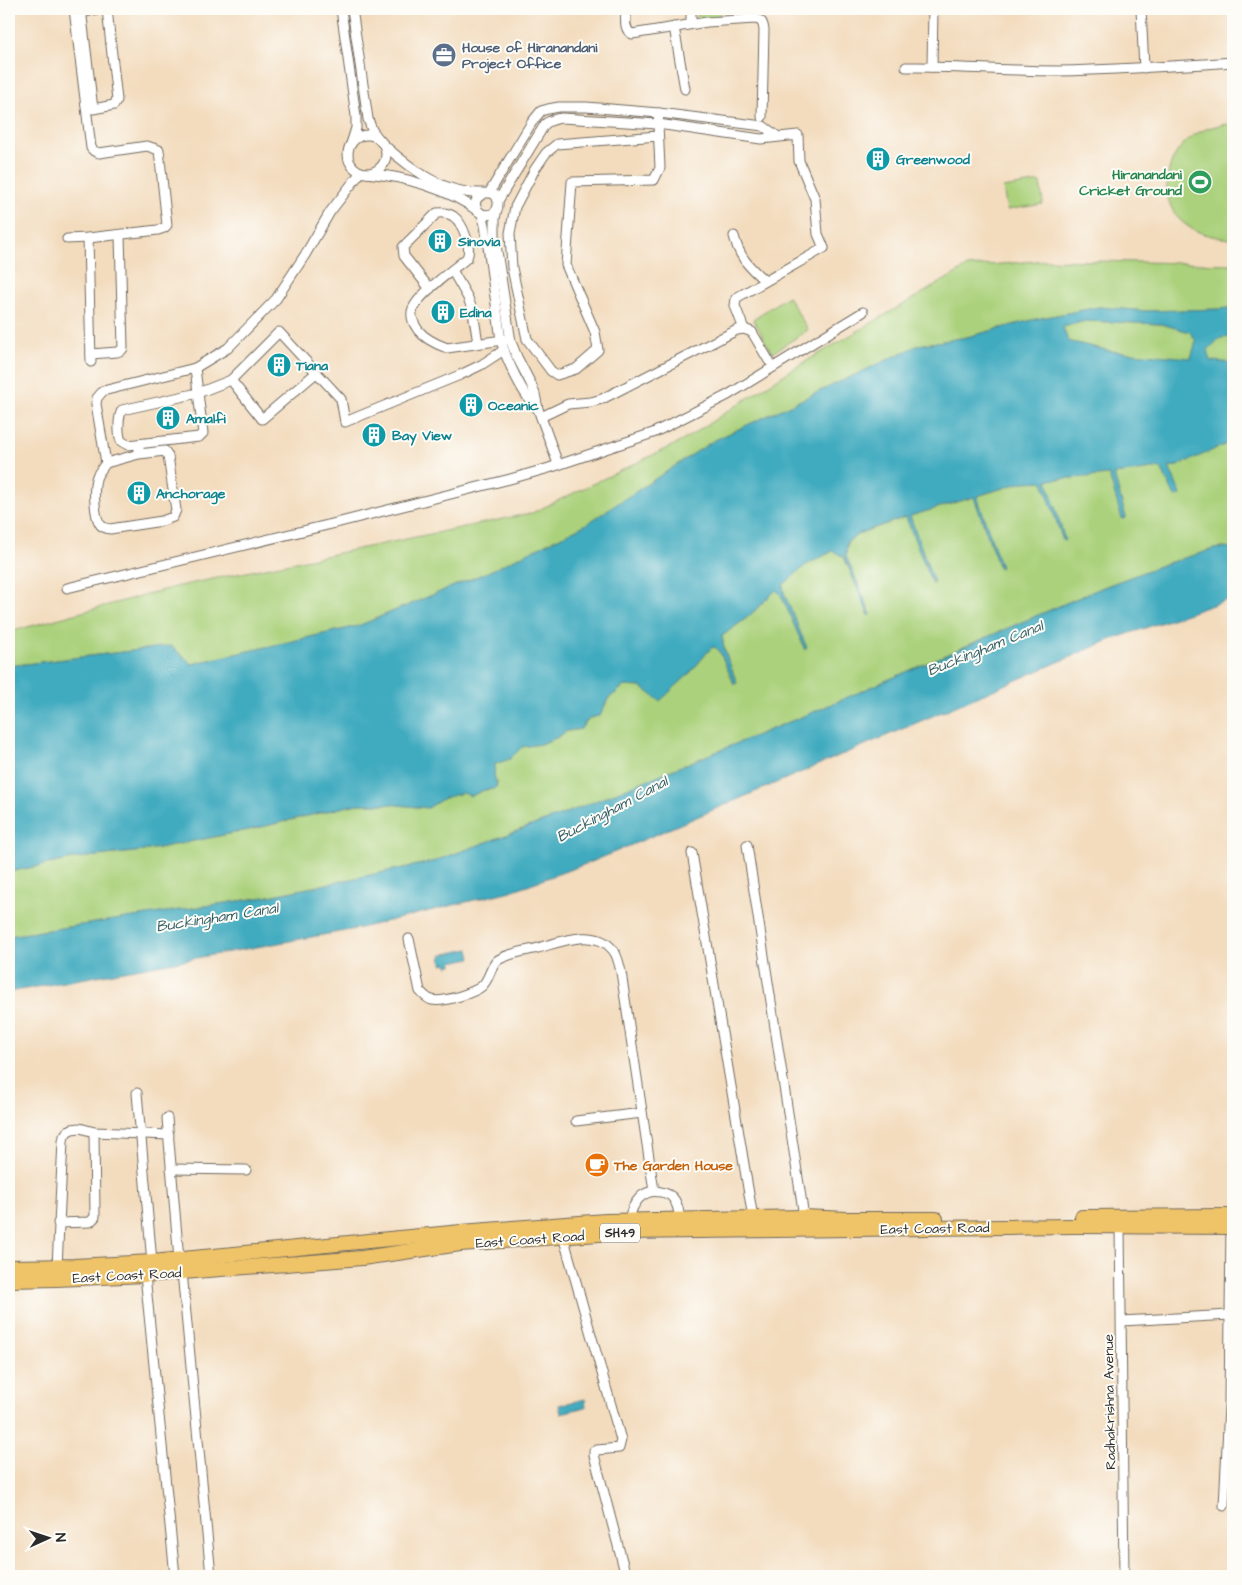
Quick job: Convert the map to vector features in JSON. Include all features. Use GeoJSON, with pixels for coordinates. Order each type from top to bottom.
{"type":"FeatureCollection","features":[{"type":"Feature","properties":{"kind":"main road","name":"East Coast Road"},"geometry":{"type":"LineString","coordinates":[[9,1268],[57,1279],[145,1275],[181,1266],[461,1232],[629,1220],[804,1217],[905,1220],[1233,1223]]}},
{"type":"Feature","properties":{"kind":"main road","name":"East Coast Road"},"geometry":{"type":"LineString","coordinates":[[9,1268],[152,1262],[181,1266],[362,1258],[460,1244],[562,1236],[654,1232],[1233,1223]]}},
{"type":"Feature","properties":{"kind":"street"},"geometry":{"type":"LineString","coordinates":[[79,10],[98,9]]}},
{"type":"Feature","properties":{"kind":"street"},"geometry":{"type":"LineString","coordinates":[[79,10],[93,109],[114,105],[117,100],[107,9]]}},
{"type":"Feature","properties":{"kind":"street"},"geometry":{"type":"LineString","coordinates":[[341,9],[356,116],[356,128],[349,150],[349,159],[354,167],[364,172],[391,176],[427,187],[460,200],[481,213],[490,215],[498,205],[545,124],[550,120],[562,118],[658,124],[761,138],[798,135],[799,161],[816,199],[818,234],[824,248],[736,298],[735,306],[744,329]]}},
{"type":"Feature","properties":{"kind":"street"},"geometry":{"type":"LineString","coordinates":[[106,463],[96,404],[99,394],[103,391],[195,368],[228,348],[276,299],[330,212],[364,172],[377,170],[384,162],[386,153],[372,130],[368,119],[352,9]]}},
{"type":"Feature","properties":{"kind":"street"},"geometry":{"type":"LineString","coordinates":[[626,9],[626,29],[630,33],[691,24],[755,19],[762,22],[764,30],[762,117]]}},
{"type":"Feature","properties":{"kind":"street"},"geometry":{"type":"LineString","coordinates":[[691,9],[691,24]]}},
{"type":"Feature","properties":{"kind":"street"},"geometry":{"type":"LineString","coordinates":[[932,67],[933,9]]}},
{"type":"Feature","properties":{"kind":"street"},"geometry":{"type":"LineString","coordinates":[[1141,9],[1144,68]]}},
{"type":"Feature","properties":{"kind":"street"},"geometry":{"type":"LineString","coordinates":[[67,239],[158,230],[164,228],[167,224],[159,150],[147,146],[99,153],[91,148],[79,10]]}},
{"type":"Feature","properties":{"kind":"street"},"geometry":{"type":"LineString","coordinates":[[674,27],[685,89]]}},
{"type":"Feature","properties":{"kind":"street"},"geometry":{"type":"LineString","coordinates":[[906,67],[1057,71],[1233,62]]}},
{"type":"Feature","properties":{"kind":"street"},"geometry":{"type":"LineString","coordinates":[[558,464],[539,413],[531,384],[506,339],[485,225],[481,213],[476,206],[480,195],[486,193],[507,163],[536,115],[548,109],[586,107],[659,113],[763,126],[777,136]]}},
{"type":"Feature","properties":{"kind":"street"},"geometry":{"type":"LineString","coordinates":[[658,136],[557,144],[546,153],[535,169],[515,206],[510,233],[512,268],[528,339],[551,371],[557,375],[576,369],[598,350],[595,332],[566,265],[572,182],[654,180],[660,168],[659,113]]}},
{"type":"Feature","properties":{"kind":"street"},"geometry":{"type":"LineString","coordinates":[[351,144],[358,137],[366,135],[376,137],[416,170],[444,186],[464,193],[494,195],[498,205],[495,219],[495,238],[506,339],[504,350],[512,369],[539,413]]}},
{"type":"Feature","properties":{"kind":"street"},"geometry":{"type":"LineString","coordinates":[[507,163],[517,171]]}},
{"type":"Feature","properties":{"kind":"street"},"geometry":{"type":"LineString","coordinates":[[430,289],[404,256],[403,247],[437,213],[444,212],[454,217],[467,238],[469,251],[467,258],[415,303],[412,312],[412,322],[422,336],[447,348],[506,339]]}},
{"type":"Feature","properties":{"kind":"street"},"geometry":{"type":"LineString","coordinates":[[88,238],[91,358],[122,350],[120,234]]}},
{"type":"Feature","properties":{"kind":"street"},"geometry":{"type":"LineString","coordinates":[[734,236],[737,250],[743,260],[765,281]]}},
{"type":"Feature","properties":{"kind":"street"},"geometry":{"type":"LineString","coordinates":[[452,270],[468,298],[473,312],[478,343]]}},
{"type":"Feature","properties":{"kind":"street"},"geometry":{"type":"LineString","coordinates":[[67,588],[510,479],[653,433],[728,395],[863,312]]}},
{"type":"Feature","properties":{"kind":"street"},"geometry":{"type":"LineString","coordinates":[[539,413],[568,404],[602,400],[737,330],[744,329],[752,332],[769,361]]}},
{"type":"Feature","properties":{"kind":"street"},"geometry":{"type":"LineString","coordinates":[[195,368],[198,393],[203,433],[202,435],[197,438],[128,445],[121,441],[120,413],[122,410],[198,393],[231,380],[279,332],[341,399],[346,422],[460,375],[481,365],[504,350]]}},
{"type":"Feature","properties":{"kind":"street"},"geometry":{"type":"LineString","coordinates":[[231,380],[262,419],[316,373]]}},
{"type":"Feature","properties":{"kind":"street"},"geometry":{"type":"LineString","coordinates":[[139,444],[139,454]]}},
{"type":"Feature","properties":{"kind":"street"},"geometry":{"type":"LineString","coordinates":[[165,451],[168,456],[176,510],[173,517],[154,522],[104,528],[96,514],[96,477],[106,463],[139,454],[165,451]]}},
{"type":"Feature","properties":{"kind":"street"},"geometry":{"type":"LineString","coordinates":[[747,845],[804,1217]]}},
{"type":"Feature","properties":{"kind":"street"},"geometry":{"type":"LineString","coordinates":[[692,853],[753,1218]]}},
{"type":"Feature","properties":{"kind":"street"},"geometry":{"type":"LineString","coordinates":[[409,939],[420,990],[426,997],[436,1001],[472,993],[487,980],[494,964],[504,958],[572,939],[589,938],[608,944],[614,951],[621,972],[654,1191]]}},
{"type":"Feature","properties":{"kind":"street"},"geometry":{"type":"LineString","coordinates":[[138,1093],[152,1262]]}},
{"type":"Feature","properties":{"kind":"street"},"geometry":{"type":"LineString","coordinates":[[576,1121],[642,1113]]}},
{"type":"Feature","properties":{"kind":"street"},"geometry":{"type":"LineString","coordinates":[[167,1118],[211,1576]]}},
{"type":"Feature","properties":{"kind":"street"},"geometry":{"type":"LineString","coordinates":[[57,1267],[60,1181],[64,1136],[72,1128],[94,1132],[169,1135]]}},
{"type":"Feature","properties":{"kind":"street"},"geometry":{"type":"LineString","coordinates":[[58,1223],[90,1222],[96,1217],[94,1132]]}},
{"type":"Feature","properties":{"kind":"street"},"geometry":{"type":"LineString","coordinates":[[172,1169],[246,1170]]}},
{"type":"Feature","properties":{"kind":"street"},"geometry":{"type":"LineString","coordinates":[[629,1220],[631,1210],[639,1198],[643,1194],[654,1191],[668,1194],[672,1197],[678,1209],[680,1220]]}},
{"type":"Feature","properties":{"kind":"street"},"geometry":{"type":"LineString","coordinates":[[1224,1506],[1231,1406],[1230,1314],[1233,1223]]}},
{"type":"Feature","properties":{"kind":"street","name":"Radhakrishna Avenue"},"geometry":{"type":"LineString","coordinates":[[1120,1226],[1124,1576]]}},
{"type":"Feature","properties":{"kind":"street"},"geometry":{"type":"LineString","coordinates":[[562,1236],[621,1440],[619,1448],[597,1450],[594,1451],[594,1455],[626,1576]]}},
{"type":"Feature","properties":{"kind":"street"},"geometry":{"type":"LineString","coordinates":[[145,1275],[175,1576]]}},
{"type":"Feature","properties":{"kind":"street"},"geometry":{"type":"LineString","coordinates":[[1122,1321],[1230,1314]]}},
{"type":"Feature","properties":{"kind":"green space"},"geometry":{"type":"Polygon","coordinates":[[[697,9],[720,9],[720,16],[698,23],[697,9]]]}},
{"type":"Feature","properties":{"kind":"green space","name":"Hiranandani Cricket Ground"},"geometry":{"type":"Polygon","coordinates":[[[1233,124],[1233,239],[1230,239],[1203,234],[1180,220],[1170,204],[1167,184],[1173,159],[1187,140],[1208,128],[1233,124]]]}},
{"type":"Feature","properties":{"kind":"green space"},"geometry":{"type":"Polygon","coordinates":[[[1040,182],[1043,204],[1007,210],[1003,188],[1040,182]]]}},
{"type":"Feature","properties":{"kind":"green space"},"geometry":{"type":"Polygon","coordinates":[[[1047,260],[1233,264],[1233,307],[1146,311],[1099,307],[1036,319],[967,337],[919,345],[713,441],[585,525],[490,571],[358,626],[192,664],[171,646],[9,666],[9,632],[174,587],[532,513],[682,441],[791,370],[967,267],[1047,260]]]}},
{"type":"Feature","properties":{"kind":"green space"},"geometry":{"type":"Polygon","coordinates":[[[788,296],[808,330],[772,353],[753,319],[788,296]]]}},
{"type":"Feature","properties":{"kind":"green space"},"geometry":{"type":"Polygon","coordinates":[[[1085,321],[1161,324],[1190,332],[1196,341],[1191,359],[1110,351],[1067,341],[1063,327],[1085,321]]]}},
{"type":"Feature","properties":{"kind":"green space"},"geometry":{"type":"Polygon","coordinates":[[[1233,337],[1233,363],[1211,361],[1207,350],[1220,338],[1233,337]]]}},
{"type":"Feature","properties":{"kind":"green space"},"geometry":{"type":"Polygon","coordinates":[[[1233,441],[1233,547],[1214,549],[1165,564],[1101,588],[811,713],[564,814],[432,862],[265,897],[9,936],[9,872],[78,858],[143,851],[249,830],[357,804],[388,804],[428,808],[444,798],[463,792],[471,796],[484,790],[493,789],[497,786],[494,775],[495,764],[510,759],[522,747],[540,744],[556,738],[567,731],[581,729],[588,720],[600,716],[608,699],[624,686],[641,687],[654,695],[678,684],[711,648],[715,647],[720,652],[734,684],[737,683],[724,649],[722,636],[748,617],[776,590],[781,595],[806,649],[784,593],[783,585],[806,565],[833,551],[844,557],[869,615],[871,615],[846,556],[847,542],[860,533],[906,517],[932,584],[934,583],[910,516],[974,497],[999,568],[977,496],[1023,482],[1043,481],[1063,541],[1065,540],[1046,480],[1109,475],[1123,519],[1126,517],[1113,474],[1161,468],[1175,496],[1180,495],[1169,467],[1177,466],[1233,441]]]}},
{"type":"Feature","properties":{"kind":"water"},"geometry":{"type":"Polygon","coordinates":[[[1099,307],[1146,311],[1233,307],[1233,337],[1220,338],[1208,350],[1211,361],[1233,363],[1233,441],[1177,466],[1169,467],[1181,495],[1175,497],[1161,468],[1114,474],[1126,518],[1122,519],[1109,475],[1047,480],[1065,540],[1063,541],[1043,481],[1023,482],[977,496],[1001,567],[999,568],[974,497],[910,516],[934,583],[932,584],[906,517],[860,533],[847,542],[846,556],[871,615],[869,616],[844,557],[833,551],[806,565],[783,585],[784,593],[807,648],[805,650],[781,595],[776,590],[748,617],[722,636],[724,649],[737,683],[734,684],[720,652],[715,647],[711,648],[690,673],[660,701],[641,687],[624,686],[608,699],[600,716],[588,720],[581,729],[567,731],[556,738],[540,744],[522,747],[510,759],[495,764],[494,775],[497,786],[493,789],[484,790],[471,796],[463,793],[444,798],[428,808],[388,804],[357,804],[249,830],[143,851],[78,858],[9,872],[9,666],[171,646],[192,664],[358,626],[490,571],[585,525],[713,441],[919,345],[967,337],[1036,319],[1099,307]],[[1085,321],[1063,327],[1068,341],[1110,351],[1191,358],[1196,341],[1190,332],[1161,324],[1085,321]]]}},
{"type":"Feature","properties":{"kind":"water","name":"Buckingham Canal"},"geometry":{"type":"Polygon","coordinates":[[[1233,547],[1233,598],[1110,640],[594,861],[511,891],[356,929],[9,992],[9,936],[265,897],[432,862],[564,814],[811,713],[1101,588],[1165,564],[1214,549],[1233,547]]]}},
{"type":"Feature","properties":{"kind":"water"},"geometry":{"type":"Polygon","coordinates":[[[469,949],[471,958],[452,962],[452,965],[448,966],[447,963],[442,964],[441,955],[469,949]]]}},
{"type":"Feature","properties":{"kind":"water"},"geometry":{"type":"Polygon","coordinates":[[[585,1399],[586,1407],[561,1413],[559,1405],[585,1399]]]}},
{"type":"Feature","properties":{"kind":"place","name":"House of Hiranandani Project Office"},"geometry":{"type":"Point","coordinates":[444,55]}},
{"type":"Feature","properties":{"kind":"place","name":"Greenwood"},"geometry":{"type":"Point","coordinates":[878,159]}},
{"type":"Feature","properties":{"kind":"place","name":"Hiranandani Cricket Ground"},"geometry":{"type":"Point","coordinates":[1200,182]}},
{"type":"Feature","properties":{"kind":"place","name":"Sinovia"},"geometry":{"type":"Point","coordinates":[440,241]}},
{"type":"Feature","properties":{"kind":"place","name":"Edina"},"geometry":{"type":"Point","coordinates":[443,312]}},
{"type":"Feature","properties":{"kind":"place","name":"Tiana"},"geometry":{"type":"Point","coordinates":[279,365]}},
{"type":"Feature","properties":{"kind":"place","name":"Oceanic"},"geometry":{"type":"Point","coordinates":[471,405]}},
{"type":"Feature","properties":{"kind":"place","name":"Amalfi"},"geometry":{"type":"Point","coordinates":[168,418]}},
{"type":"Feature","properties":{"kind":"place","name":"Bay View"},"geometry":{"type":"Point","coordinates":[374,435]}},
{"type":"Feature","properties":{"kind":"place","name":"Anchorage"},"geometry":{"type":"Point","coordinates":[139,493]}},
{"type":"Feature","properties":{"kind":"place","name":"The Garden House"},"geometry":{"type":"Point","coordinates":[597,1165]}}]}
